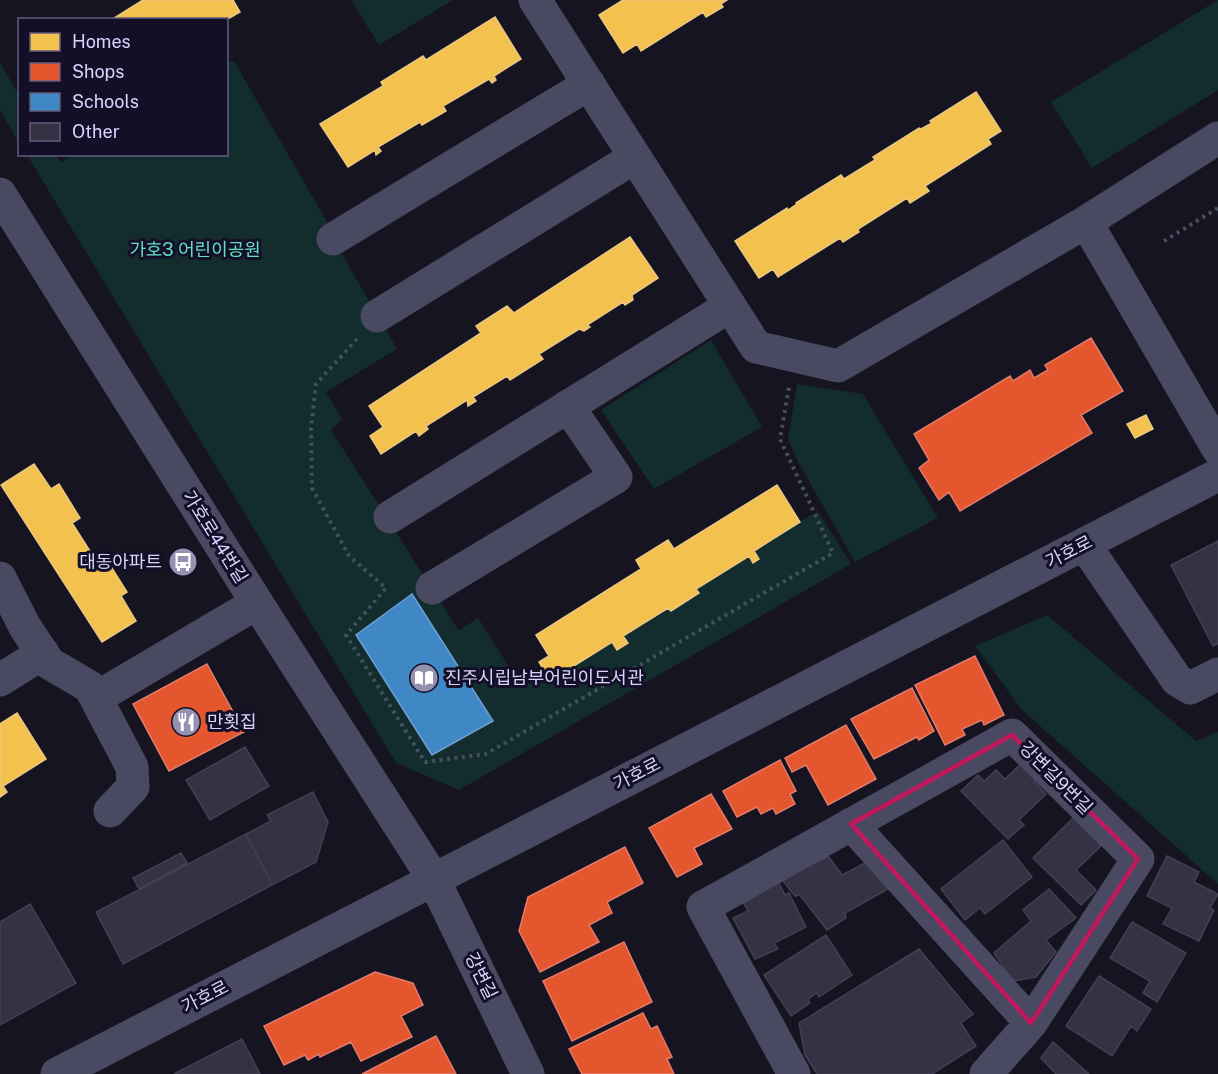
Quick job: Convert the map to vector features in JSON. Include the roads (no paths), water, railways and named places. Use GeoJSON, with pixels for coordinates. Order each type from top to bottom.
{"type":"FeatureCollection","features":[{"type":"Feature","properties":{"kind":"street"},"geometry":{"type":"LineString","coordinates":[[535,0],[756,347],[838,366],[1086,222],[1218,138]]}},
{"type":"Feature","properties":{"kind":"street"},"geometry":{"type":"LineString","coordinates":[[333,239],[589,84]]}},
{"type":"Feature","properties":{"kind":"street"},"geometry":{"type":"LineString","coordinates":[[378,316],[635,157]]}},
{"type":"Feature","properties":{"kind":"street","name":"가호로44번길"},"geometry":{"type":"LineString","coordinates":[[0,194],[433,878]]}},
{"type":"Feature","properties":{"kind":"street"},"geometry":{"type":"LineString","coordinates":[[1086,222],[1218,449]]}},
{"type":"Feature","properties":{"kind":"street"},"geometry":{"type":"LineString","coordinates":[[390,517],[730,306]]}},
{"type":"Feature","properties":{"kind":"street"},"geometry":{"type":"LineString","coordinates":[[432,588],[616,477],[568,406]]}},
{"type":"Feature","properties":{"kind":"street","name":"가호로"},"geometry":{"type":"LineString","coordinates":[[57,1074],[1218,475]]}},
{"type":"Feature","properties":{"kind":"street"},"geometry":{"type":"LineString","coordinates":[[1084,544],[1177,680],[1191,688],[1218,674]]}},
{"type":"Feature","properties":{"kind":"street"},"geometry":{"type":"LineString","coordinates":[[0,578],[25,627],[49,663],[90,687],[132,767],[133,787],[110,811]]}},
{"type":"Feature","properties":{"kind":"street"},"geometry":{"type":"LineString","coordinates":[[96,698],[257,603]]}},
{"type":"Feature","properties":{"kind":"street"},"geometry":{"type":"LineString","coordinates":[[0,680],[43,653]]}},
{"type":"Feature","properties":{"kind":"street","name":"강변길9번길"},"geometry":{"type":"LineString","coordinates":[[794,1074],[704,907],[1012,735],[1137,859],[1031,1023],[986,1074]]}},
{"type":"Feature","properties":{"kind":"street"},"geometry":{"type":"LineString","coordinates":[[851,824],[1031,1023]]}},
{"type":"Feature","properties":{"kind":"street","name":"강변길"},"geometry":{"type":"LineString","coordinates":[[433,878],[528,1074]]}},
{"type":"Feature","properties":{"kind":"place","name":"대동아파트"},"geometry":{"type":"Point","coordinates":[183,562]}},
{"type":"Feature","properties":{"kind":"place","name":"진주시립남부어린이도서관"},"geometry":{"type":"Point","coordinates":[424,678]}},
{"type":"Feature","properties":{"kind":"place","name":"만횟집"},"geometry":{"type":"Point","coordinates":[186,722]}},
{"type":"Feature","properties":{"kind":"park label","name":"가호3 어린이공원"},"geometry":{"type":"Point","coordinates":[195,250]}}]}
